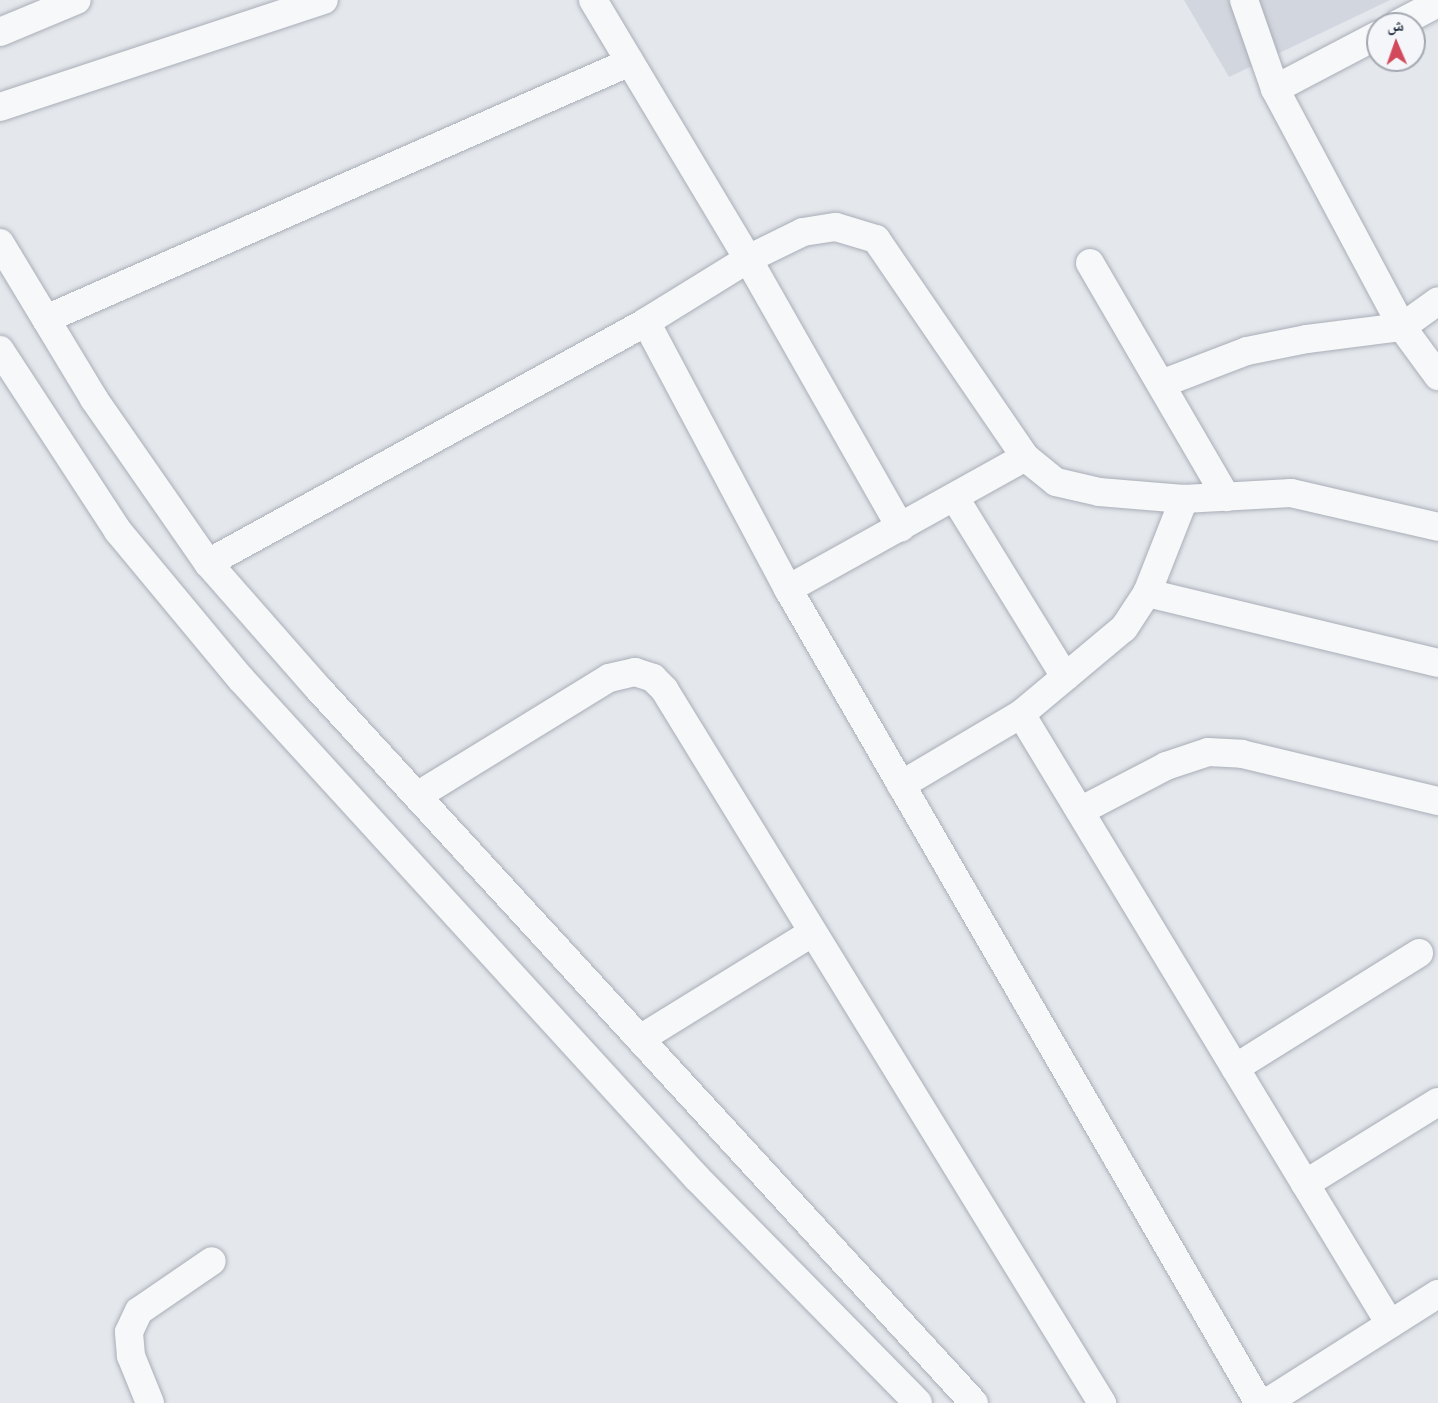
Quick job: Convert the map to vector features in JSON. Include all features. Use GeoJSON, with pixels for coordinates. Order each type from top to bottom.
{"type":"FeatureCollection","features":[{"type":"Feature","properties":{"kind":"street"},"geometry":{"type":"LineString","coordinates":[[0,32],[77,0]]}},
{"type":"Feature","properties":{"kind":"street"},"geometry":{"type":"LineString","coordinates":[[0,107],[324,0]]}},
{"type":"Feature","properties":{"kind":"street"},"geometry":{"type":"LineString","coordinates":[[593,0],[748,259],[901,528]]}},
{"type":"Feature","properties":{"kind":"street"},"geometry":{"type":"LineString","coordinates":[[1244,0],[1275,89],[1402,327],[1438,376]]}},
{"type":"Feature","properties":{"kind":"street"},"geometry":{"type":"LineString","coordinates":[[1421,12],[1438,3]]}},
{"type":"Feature","properties":{"kind":"street"},"geometry":{"type":"LineString","coordinates":[[1275,89],[1366,41]]}},
{"type":"Feature","properties":{"kind":"street"},"geometry":{"type":"LineString","coordinates":[[46,320],[630,62]]}},
{"type":"Feature","properties":{"kind":"street"},"geometry":{"type":"LineString","coordinates":[[208,563],[646,322],[748,259],[803,232],[836,227],[876,239],[1024,457],[1056,482],[1099,492],[1184,499],[1291,494],[1438,527]]}},
{"type":"Feature","properties":{"kind":"street"},"geometry":{"type":"LineString","coordinates":[[0,243],[46,320],[152,486],[208,563],[417,796],[974,1403]]}},
{"type":"Feature","properties":{"kind":"street"},"geometry":{"type":"LineString","coordinates":[[1090,263],[1226,497]]}},
{"type":"Feature","properties":{"kind":"street"},"geometry":{"type":"LineString","coordinates":[[1161,384],[1247,351],[1307,339],[1402,327],[1438,301]]}},
{"type":"Feature","properties":{"kind":"street"},"geometry":{"type":"LineString","coordinates":[[646,322],[788,589],[1259,1403]]}},
{"type":"Feature","properties":{"kind":"street"},"geometry":{"type":"LineString","coordinates":[[0,350],[118,531],[241,679],[698,1178],[918,1403]]}},
{"type":"Feature","properties":{"kind":"street"},"geometry":{"type":"LineString","coordinates":[[788,589],[955,498],[1024,457]]}},
{"type":"Feature","properties":{"kind":"street"},"geometry":{"type":"LineString","coordinates":[[955,498],[1065,677]]}},
{"type":"Feature","properties":{"kind":"street"},"geometry":{"type":"LineString","coordinates":[[901,784],[1021,714],[1124,628],[1147,593],[1184,499]]}},
{"type":"Feature","properties":{"kind":"street"},"geometry":{"type":"LineString","coordinates":[[1147,593],[1438,663]]}},
{"type":"Feature","properties":{"kind":"street"},"geometry":{"type":"LineString","coordinates":[[417,796],[609,678],[635,672],[644,675],[664,689],[1102,1403]]}},
{"type":"Feature","properties":{"kind":"street"},"geometry":{"type":"LineString","coordinates":[[1021,714],[1390,1324]]}},
{"type":"Feature","properties":{"kind":"street"},"geometry":{"type":"LineString","coordinates":[[1080,811],[1166,766],[1208,752],[1242,754],[1438,801]]}},
{"type":"Feature","properties":{"kind":"street"},"geometry":{"type":"LineString","coordinates":[[640,1039],[813,932]]}},
{"type":"Feature","properties":{"kind":"street"},"geometry":{"type":"LineString","coordinates":[[1235,1068],[1419,953]]}},
{"type":"Feature","properties":{"kind":"street"},"geometry":{"type":"LineString","coordinates":[[1305,1184],[1438,1102]]}},
{"type":"Feature","properties":{"kind":"street"},"geometry":{"type":"LineString","coordinates":[[150,1403],[131,1356],[129,1332],[139,1311],[212,1261]]}},
{"type":"Feature","properties":{"kind":"street"},"geometry":{"type":"LineString","coordinates":[[1266,1403],[1438,1294]]}},
{"type":"Feature","properties":{"kind":"shaded area"},"geometry":{"type":"Polygon","coordinates":[[[1184,0],[1390,0],[1229,77],[1184,0]]]}}]}
